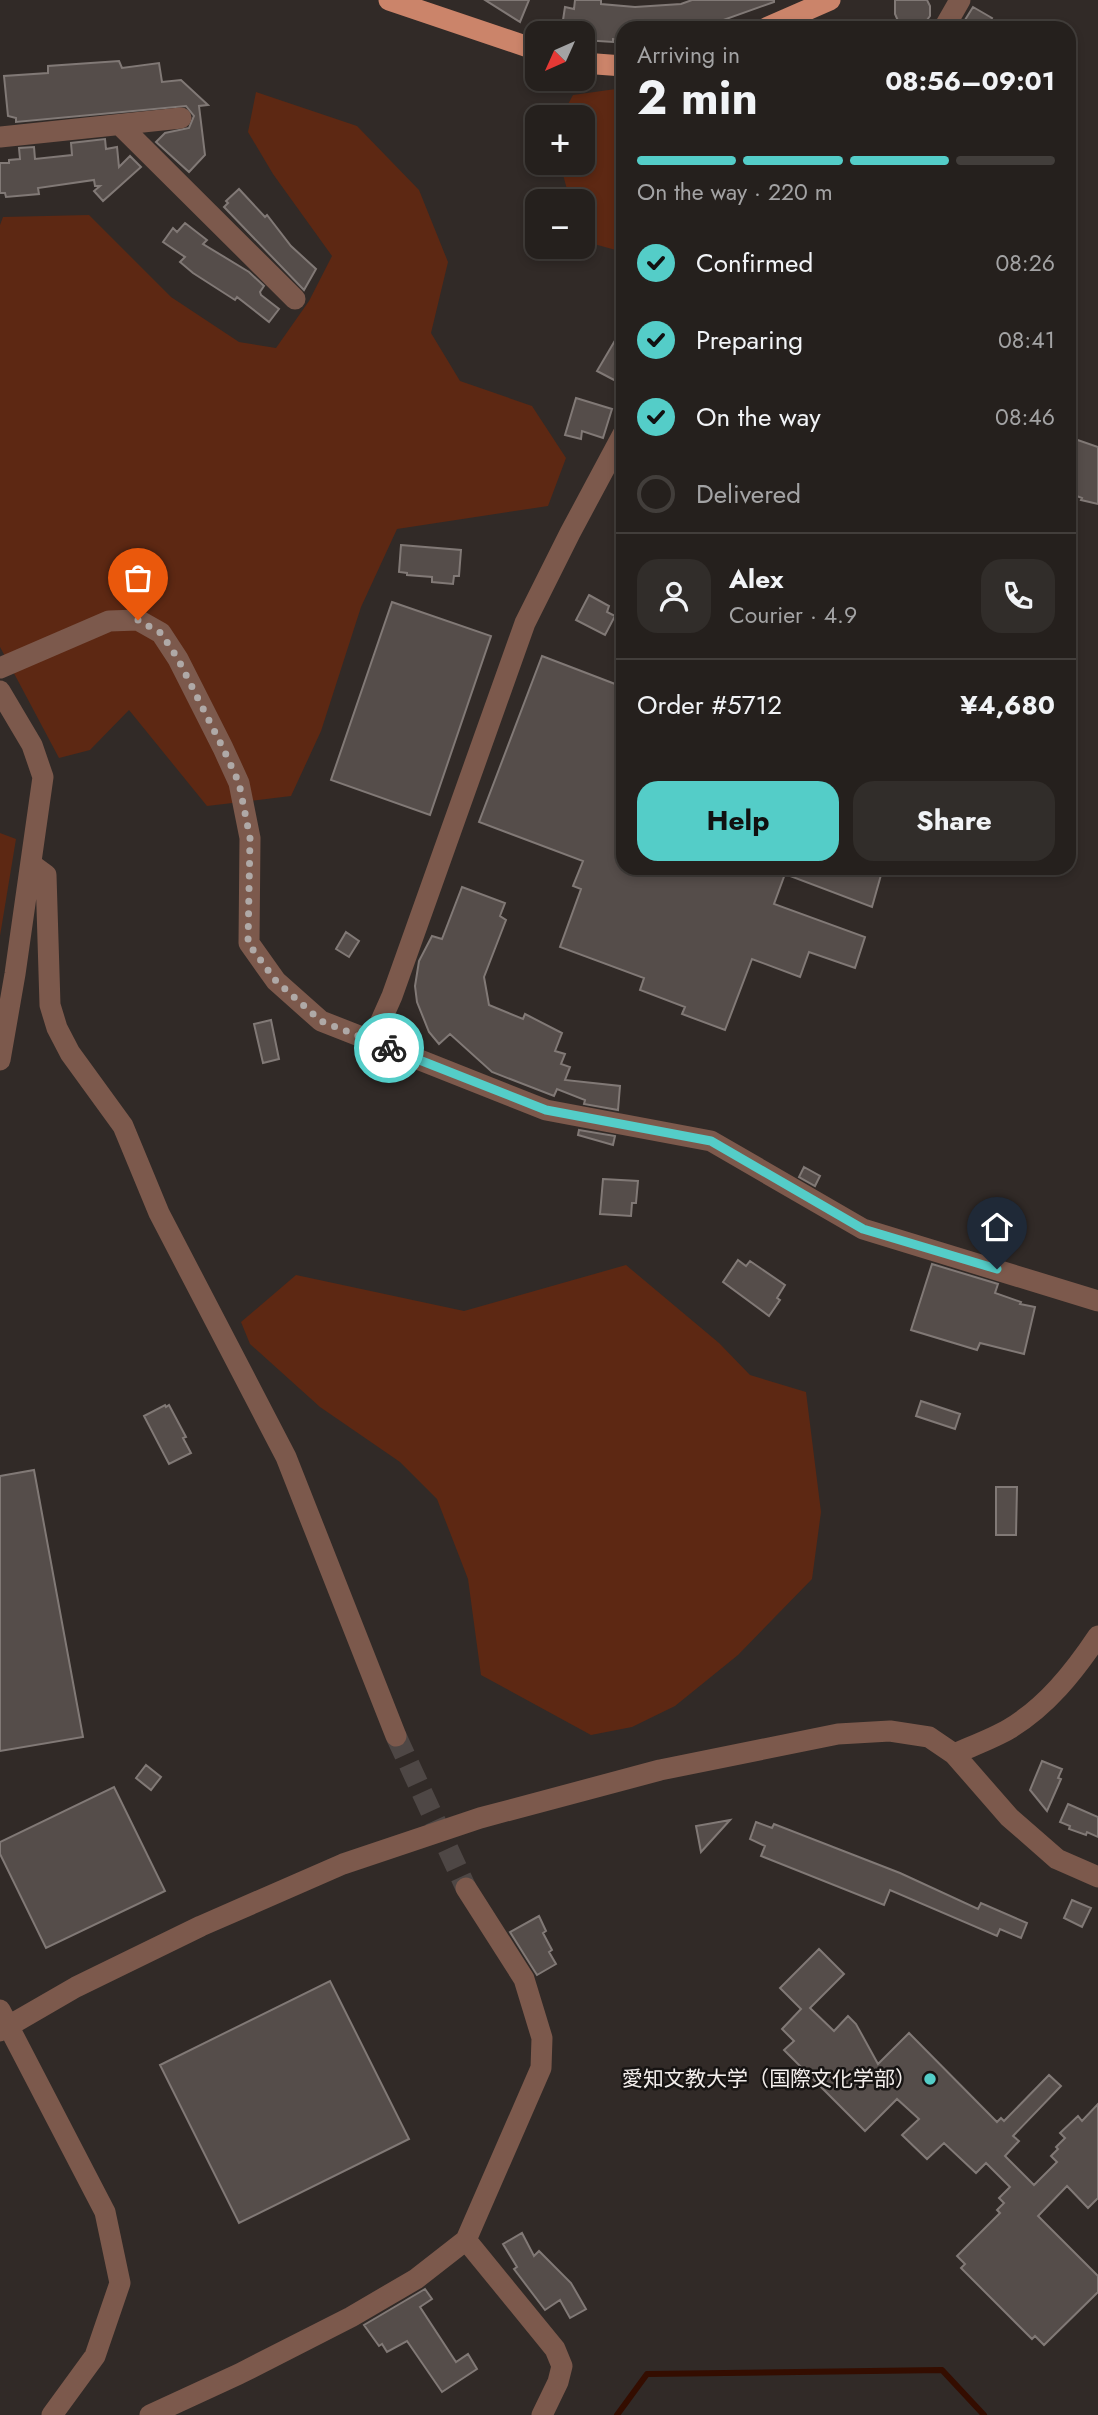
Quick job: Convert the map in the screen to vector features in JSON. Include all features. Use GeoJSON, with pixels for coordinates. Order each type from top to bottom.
{"type":"FeatureCollection","features":[{"type":"Feature","properties":{"kind":"main road"},"geometry":{"type":"LineString","coordinates":[[389,0],[525,46]]}},
{"type":"Feature","properties":{"kind":"main road"},"geometry":{"type":"LineString","coordinates":[[782,21],[830,0]]}},
{"type":"Feature","properties":{"kind":"main road"},"geometry":{"type":"LineString","coordinates":[[595,64],[616,65]]}},
{"type":"Feature","properties":{"kind":"street"},"geometry":{"type":"LineString","coordinates":[[948,21],[960,0]]}},
{"type":"Feature","properties":{"kind":"street"},"geometry":{"type":"LineString","coordinates":[[0,137],[181,118]]}},
{"type":"Feature","properties":{"kind":"street"},"geometry":{"type":"LineString","coordinates":[[120,124],[295,299]]}},
{"type":"Feature","properties":{"kind":"street"},"geometry":{"type":"LineString","coordinates":[[372,1041],[392,996],[525,623],[616,447]]}},
{"type":"Feature","properties":{"kind":"street"},"geometry":{"type":"LineString","coordinates":[[0,668],[109,621],[138,620],[161,633],[178,659],[239,783],[250,838],[248,943],[276,981],[321,1021],[546,1110],[711,1141],[863,1229],[1098,1301]]}},
{"type":"Feature","properties":{"kind":"street"},"geometry":{"type":"LineString","coordinates":[[0,691],[32,745],[43,778],[0,1060]]}},
{"type":"Feature","properties":{"kind":"street"},"geometry":{"type":"LineString","coordinates":[[31,864],[47,875],[50,1006],[57,1028],[70,1053],[123,1126],[159,1213],[286,1457],[396,1736]]}},
{"type":"Feature","properties":{"kind":"street"},"geometry":{"type":"LineString","coordinates":[[954,1754],[1008,1730],[1046,1702],[1098,1636]]}},
{"type":"Feature","properties":{"kind":"street"},"geometry":{"type":"LineString","coordinates":[[52,2415],[95,2356],[120,2283],[105,2212],[3,2022],[201,1926],[342,1864],[480,1818],[660,1770],[838,1734],[890,1731],[929,1737],[954,1754],[1009,1817],[1057,1858],[1098,1877]]}},
{"type":"Feature","properties":{"kind":"street"},"geometry":{"type":"LineString","coordinates":[[150,2415],[239,2374],[351,2317],[416,2279],[466,2240],[541,2068],[541,2038],[524,1979],[466,1888]]}},
{"type":"Feature","properties":{"kind":"street"},"geometry":{"type":"LineString","coordinates":[[466,2240],[555,2349],[562,2366],[558,2382],[542,2415]]}},
{"type":"Feature","properties":{"kind":"shaded area"},"geometry":{"type":"Polygon","coordinates":[[[616,89],[616,250],[595,244],[595,189],[567,189],[563,175],[595,175],[595,105],[568,105],[573,95],[616,89]]]}},
{"type":"Feature","properties":{"kind":"shaded area"},"geometry":{"type":"Polygon","coordinates":[[[256,92],[357,126],[419,190],[448,262],[431,333],[460,381],[532,406],[566,458],[548,506],[397,529],[361,607],[321,731],[291,796],[207,806],[129,710],[90,750],[59,758],[0,647],[0,225],[3,217],[89,215],[171,297],[239,342],[276,348],[309,301],[332,256],[273,174],[248,132],[256,92]]]}},
{"type":"Feature","properties":{"kind":"shaded area"},"geometry":{"type":"Polygon","coordinates":[[[0,833],[16,839],[0,936],[0,833]]]}},
{"type":"Feature","properties":{"kind":"shaded area"},"geometry":{"type":"Polygon","coordinates":[[[626,1265],[719,1343],[750,1375],[806,1392],[821,1512],[812,1579],[738,1655],[675,1706],[632,1727],[591,1735],[481,1675],[468,1579],[437,1499],[400,1462],[320,1407],[250,1344],[241,1322],[296,1275],[464,1311],[626,1265]]]}},
{"type":"Feature","properties":{"kind":"building"},"geometry":{"type":"Polygon","coordinates":[[[485,0],[529,0],[520,22],[485,0]]]}},
{"type":"Feature","properties":{"kind":"building"},"geometry":{"type":"Polygon","coordinates":[[[575,0],[601,0],[601,4],[635,7],[681,4],[692,0],[774,0],[721,21],[616,21],[616,39],[613,39],[613,42],[595,41],[595,21],[563,21],[565,7],[574,9],[575,0]]]}},
{"type":"Feature","properties":{"kind":"building"},"geometry":{"type":"Polygon","coordinates":[[[895,0],[927,0],[930,6],[930,16],[926,21],[898,21],[895,0]]]}},
{"type":"Feature","properties":{"kind":"building"},"geometry":{"type":"Polygon","coordinates":[[[973,7],[992,18],[990,21],[964,21],[973,7]]]}},
{"type":"Feature","properties":{"kind":"building"},"geometry":{"type":"Polygon","coordinates":[[[119,61],[122,68],[159,63],[162,82],[181,80],[208,105],[199,106],[205,155],[189,172],[156,142],[165,133],[189,128],[194,116],[186,106],[16,122],[16,118],[8,116],[4,76],[48,73],[48,66],[119,61]]]}},
{"type":"Feature","properties":{"kind":"building"},"geometry":{"type":"Polygon","coordinates":[[[105,139],[106,149],[117,147],[119,167],[130,156],[141,167],[103,201],[94,191],[100,186],[95,186],[94,180],[38,188],[39,194],[6,197],[5,193],[0,193],[0,163],[20,159],[19,148],[34,147],[35,159],[72,155],[71,143],[105,139]]]}},
{"type":"Feature","properties":{"kind":"building"},"geometry":{"type":"Polygon","coordinates":[[[239,189],[265,217],[267,215],[291,246],[316,269],[304,290],[224,207],[228,203],[226,201],[239,189]]]}},
{"type":"Feature","properties":{"kind":"building"},"geometry":{"type":"Polygon","coordinates":[[[185,223],[207,240],[203,244],[249,272],[264,286],[261,295],[279,309],[269,322],[237,297],[235,300],[193,273],[180,262],[185,257],[163,242],[173,228],[177,232],[185,223]]]}},
{"type":"Feature","properties":{"kind":"building"},"geometry":{"type":"Polygon","coordinates":[[[616,339],[616,381],[597,371],[616,339]]]}},
{"type":"Feature","properties":{"kind":"building"},"geometry":{"type":"Polygon","coordinates":[[[576,398],[612,409],[603,438],[582,431],[581,439],[565,435],[576,398]]]}},
{"type":"Feature","properties":{"kind":"building"},"geometry":{"type":"Polygon","coordinates":[[[1076,439],[1098,447],[1098,504],[1081,500],[1082,498],[1076,496],[1076,439]]]}},
{"type":"Feature","properties":{"kind":"building"},"geometry":{"type":"Polygon","coordinates":[[[401,545],[461,550],[459,576],[454,576],[453,584],[432,582],[432,577],[399,572],[401,545]]]}},
{"type":"Feature","properties":{"kind":"building"},"geometry":{"type":"Polygon","coordinates":[[[589,595],[609,606],[607,612],[615,616],[605,635],[576,620],[589,595]]]}},
{"type":"Feature","properties":{"kind":"building"},"geometry":{"type":"Polygon","coordinates":[[[392,602],[491,636],[430,815],[331,780],[392,602]]]}},
{"type":"Feature","properties":{"kind":"building"},"geometry":{"type":"Polygon","coordinates":[[[542,656],[616,684],[616,875],[785,875],[774,904],[865,937],[855,968],[809,952],[800,977],[752,959],[725,1030],[682,1014],[685,1007],[640,990],[644,978],[560,947],[581,889],[573,886],[583,861],[479,822],[542,656]]]}},
{"type":"Feature","properties":{"kind":"building"},"geometry":{"type":"Polygon","coordinates":[[[788,875],[881,875],[872,907],[788,875]]]}},
{"type":"Feature","properties":{"kind":"building"},"geometry":{"type":"Polygon","coordinates":[[[462,887],[505,903],[500,916],[506,920],[484,977],[489,1005],[523,1019],[525,1014],[562,1033],[555,1051],[565,1054],[561,1064],[570,1067],[565,1080],[620,1086],[618,1110],[584,1104],[585,1100],[557,1089],[554,1096],[492,1072],[450,1034],[439,1044],[429,1032],[417,1002],[415,986],[419,961],[432,936],[442,939],[462,887]]]}},
{"type":"Feature","properties":{"kind":"building"},"geometry":{"type":"Polygon","coordinates":[[[346,932],[359,941],[349,957],[336,949],[346,932]]]}},
{"type":"Feature","properties":{"kind":"building"},"geometry":{"type":"Polygon","coordinates":[[[271,1020],[279,1059],[263,1063],[254,1024],[271,1020]]]}},
{"type":"Feature","properties":{"kind":"building"},"geometry":{"type":"Polygon","coordinates":[[[579,1130],[615,1136],[613,1145],[578,1135],[579,1130]]]}},
{"type":"Feature","properties":{"kind":"building"},"geometry":{"type":"Polygon","coordinates":[[[804,1167],[820,1176],[815,1186],[799,1177],[804,1167]]]}},
{"type":"Feature","properties":{"kind":"building"},"geometry":{"type":"Polygon","coordinates":[[[603,1179],[638,1181],[636,1203],[632,1203],[631,1216],[600,1214],[603,1179]]]}},
{"type":"Feature","properties":{"kind":"building"},"geometry":{"type":"Polygon","coordinates":[[[738,1260],[746,1266],[750,1261],[785,1285],[777,1298],[780,1300],[769,1316],[723,1282],[738,1260]]]}},
{"type":"Feature","properties":{"kind":"building"},"geometry":{"type":"Polygon","coordinates":[[[932,1264],[998,1284],[995,1293],[1021,1302],[1020,1304],[1035,1307],[1024,1354],[980,1343],[977,1350],[911,1330],[932,1264]]]}},
{"type":"Feature","properties":{"kind":"building"},"geometry":{"type":"Polygon","coordinates":[[[921,1401],[960,1414],[955,1429],[916,1416],[921,1401]]]}},
{"type":"Feature","properties":{"kind":"building"},"geometry":{"type":"Polygon","coordinates":[[[169,1405],[186,1437],[183,1438],[191,1453],[169,1464],[144,1416],[169,1405]]]}},
{"type":"Feature","properties":{"kind":"building"},"geometry":{"type":"Polygon","coordinates":[[[34,1470],[83,1737],[0,1751],[0,1476],[34,1470]]]}},
{"type":"Feature","properties":{"kind":"building"},"geometry":{"type":"Polygon","coordinates":[[[996,1487],[1017,1487],[1016,1535],[996,1535],[996,1487]]]}},
{"type":"Feature","properties":{"kind":"building"},"geometry":{"type":"Polygon","coordinates":[[[1042,1761],[1062,1769],[1058,1778],[1061,1779],[1047,1811],[1030,1790],[1042,1761]]]}},
{"type":"Feature","properties":{"kind":"building"},"geometry":{"type":"Polygon","coordinates":[[[146,1765],[161,1777],[151,1790],[136,1778],[146,1765]]]}},
{"type":"Feature","properties":{"kind":"building"},"geometry":{"type":"Polygon","coordinates":[[[114,1787],[165,1891],[46,1948],[0,1854],[0,1842],[114,1787]]]}},
{"type":"Feature","properties":{"kind":"building"},"geometry":{"type":"Polygon","coordinates":[[[1068,1804],[1098,1817],[1098,1837],[1069,1829],[1070,1826],[1060,1822],[1068,1804]]]}},
{"type":"Feature","properties":{"kind":"building"},"geometry":{"type":"Polygon","coordinates":[[[730,1820],[701,1852],[696,1826],[730,1820]]]}},
{"type":"Feature","properties":{"kind":"building"},"geometry":{"type":"Polygon","coordinates":[[[756,1822],[772,1828],[774,1824],[900,1873],[978,1909],[981,1903],[1027,1923],[1021,1938],[1000,1929],[997,1936],[890,1890],[884,1905],[761,1856],[765,1846],[750,1839],[756,1822]]]}},
{"type":"Feature","properties":{"kind":"building"},"geometry":{"type":"Polygon","coordinates":[[[1072,1900],[1091,1908],[1082,1927],[1064,1918],[1072,1900]]]}},
{"type":"Feature","properties":{"kind":"building"},"geometry":{"type":"Polygon","coordinates":[[[539,1916],[546,1931],[543,1933],[552,1950],[549,1952],[556,1964],[537,1975],[510,1932],[539,1916]]]}},
{"type":"Feature","properties":{"kind":"building"},"geometry":{"type":"Polygon","coordinates":[[[819,1949],[844,1974],[810,2008],[834,2031],[848,2016],[856,2024],[878,2064],[909,2033],[997,2122],[1001,2118],[1004,2121],[1049,2075],[1061,2086],[1013,2136],[1019,2141],[1005,2156],[1034,2185],[1057,2162],[1051,2156],[1065,2138],[1060,2133],[1078,2116],[1082,2121],[1098,2104],[1098,2198],[1088,2208],[1067,2186],[1038,2216],[1098,2276],[1098,2292],[1044,2345],[1035,2336],[1032,2339],[961,2268],[965,2264],[957,2256],[1000,2213],[997,2210],[1004,2203],[999,2198],[1010,2187],[986,2163],[976,2173],[944,2143],[927,2159],[902,2135],[919,2119],[897,2099],[865,2131],[784,2050],[794,2041],[782,2029],[801,2009],[780,1988],[819,1949]]]}},
{"type":"Feature","properties":{"kind":"building"},"geometry":{"type":"Polygon","coordinates":[[[330,1981],[409,2139],[239,2223],[160,2065],[330,1981]]]}},
{"type":"Feature","properties":{"kind":"building"},"geometry":{"type":"Polygon","coordinates":[[[522,2233],[534,2256],[539,2251],[571,2283],[586,2309],[570,2318],[560,2300],[545,2310],[514,2269],[517,2267],[503,2244],[522,2233]]]}},
{"type":"Feature","properties":{"kind":"building"},"geometry":{"type":"Polygon","coordinates":[[[425,2289],[432,2299],[420,2307],[456,2362],[468,2354],[477,2369],[442,2392],[407,2341],[387,2352],[382,2344],[379,2346],[364,2325],[425,2289]]]}},
{"type":"Feature","properties":{"kind":"waterway"},"geometry":{"type":"LineString","coordinates":[[617,2415],[647,2374],[942,2370],[984,2415]]}},
{"type":"Feature","properties":{"kind":"tunnel"},"geometry":{"type":"LineString","coordinates":[[396,1736],[466,1888]]}},
{"type":"Feature","properties":{"kind":"way so far"},"geometry":{"type":"LineString","coordinates":[[138,620],[161,633],[178,659],[239,783],[250,838],[248,943],[276,981],[321,1021],[389,1048]]}},
{"type":"Feature","properties":{"kind":"place","name":"愛知文教大学（国際文化学部）"},"geometry":{"type":"Point","coordinates":[930,2079]}},
{"type":"Feature","properties":{"kind":"route"},"geometry":{"type":"LineString","coordinates":[[389,1048],[546,1110],[711,1141],[863,1229],[997,1269]]}}]}
